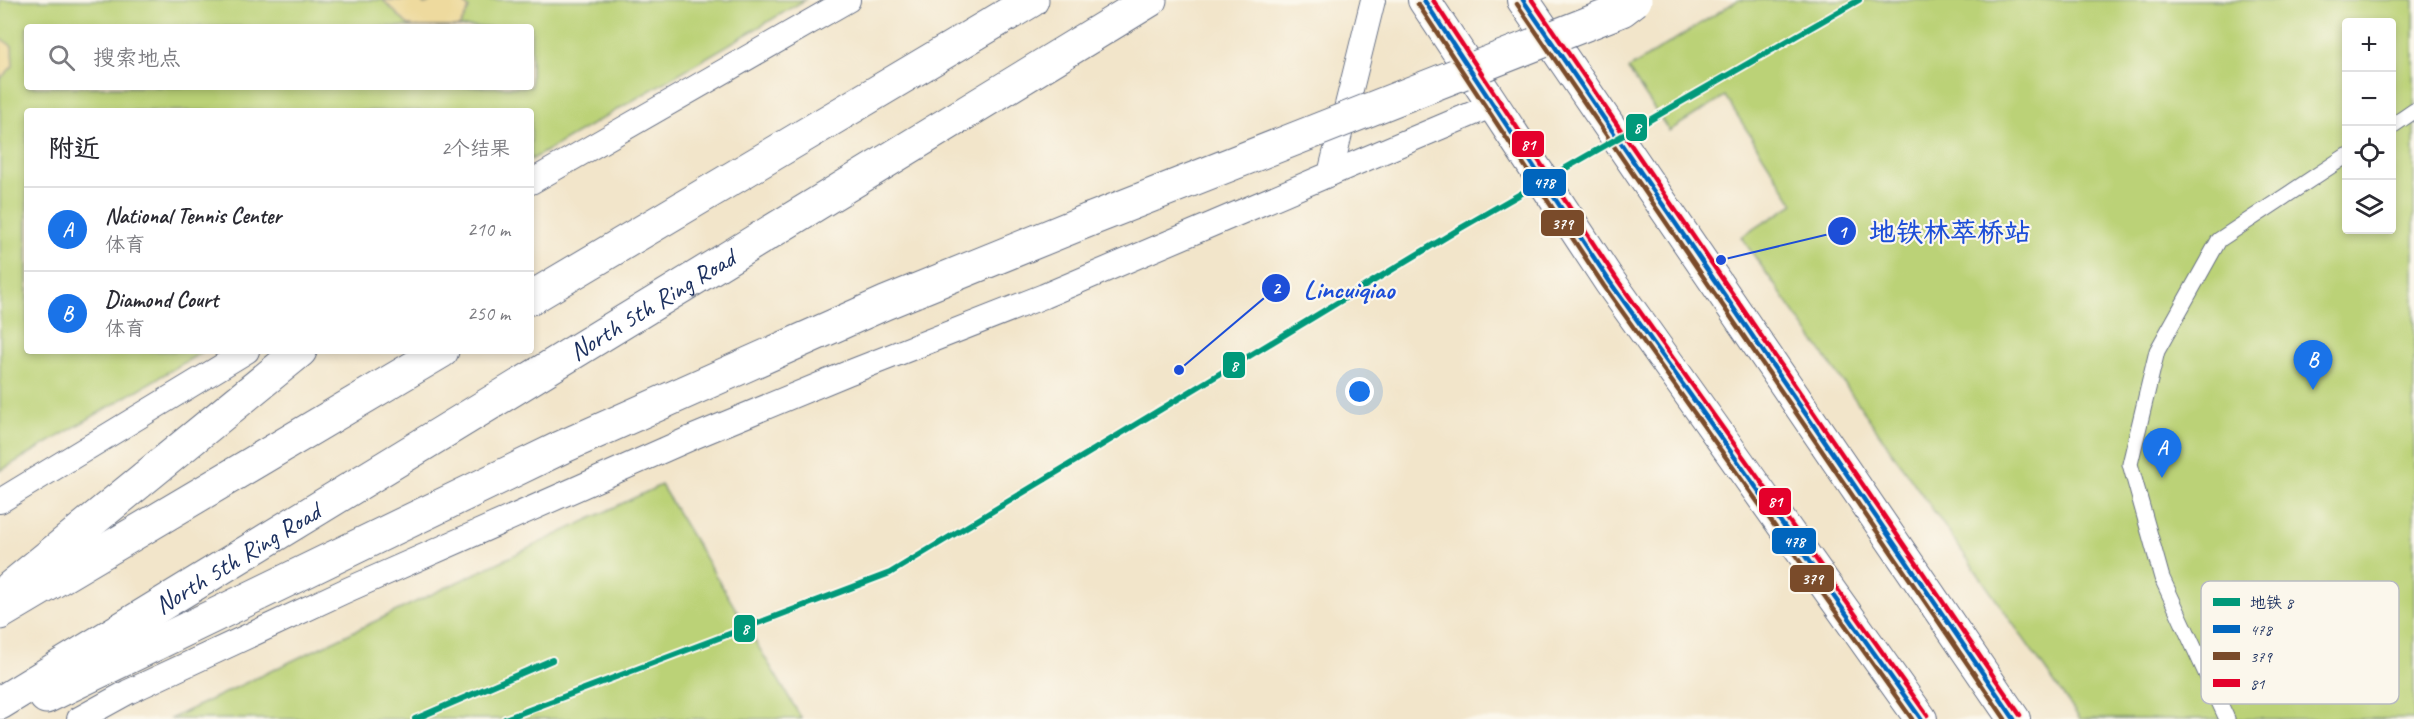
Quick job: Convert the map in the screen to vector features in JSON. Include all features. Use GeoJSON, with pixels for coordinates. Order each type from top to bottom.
{"type":"FeatureCollection","features":[{"type":"Feature","properties":{"kind":"highway"},"geometry":{"type":"LineString","coordinates":[[534,296],[1032,0]]}},
{"type":"Feature","properties":{"kind":"highway","name":"North 5th Ring Road"},"geometry":{"type":"LineString","coordinates":[[0,703],[1150,0]]}},
{"type":"Feature","properties":{"kind":"highway"},"geometry":{"type":"LineString","coordinates":[[1,719],[560,448],[885,303],[1622,10],[1635,0]]}},
{"type":"Feature","properties":{"kind":"highway"},"geometry":{"type":"LineString","coordinates":[[0,597],[296,354]]}},
{"type":"Feature","properties":{"kind":"highway"},"geometry":{"type":"LineString","coordinates":[[0,614],[437,354]]}},
{"type":"Feature","properties":{"kind":"main road"},"geometry":{"type":"LineString","coordinates":[[1523,0],[2014,719]]}},
{"type":"Feature","properties":{"kind":"main road"},"geometry":{"type":"LineString","coordinates":[[1437,8],[1493,105],[1610,282],[1921,719]]}},
{"type":"Feature","properties":{"kind":"street"},"geometry":{"type":"LineString","coordinates":[[534,180],[848,0]]}},
{"type":"Feature","properties":{"kind":"street"},"geometry":{"type":"LineString","coordinates":[[1330,174],[1373,0]]}},
{"type":"Feature","properties":{"kind":"street"},"geometry":{"type":"LineString","coordinates":[[79,719],[128,692],[345,591],[691,438],[837,377],[1044,296],[1493,105]]}},
{"type":"Feature","properties":{"kind":"street"},"geometry":{"type":"LineString","coordinates":[[2396,123],[2414,111]]}},
{"type":"Feature","properties":{"kind":"street"},"geometry":{"type":"LineString","coordinates":[[2201,663],[2162,578],[2130,464],[2157,351],[2219,240],[2342,159]]}},
{"type":"Feature","properties":{"kind":"street"},"geometry":{"type":"LineString","coordinates":[[0,501],[242,354]]}},
{"type":"Feature","properties":{"kind":"street"},"geometry":{"type":"LineString","coordinates":[[2220,704],[2227,719]]}},
{"type":"Feature","properties":{"kind":"green space"},"geometry":{"type":"Polygon","coordinates":[[[0,0],[805,0],[534,158],[534,108],[24,108],[24,354],[199,354],[0,471],[0,0]]]}},
{"type":"Feature","properties":{"kind":"green space"},"geometry":{"type":"Polygon","coordinates":[[[1738,0],[2414,0],[2414,719],[2080,719],[1741,237],[1794,204],[1725,96],[1669,131],[1628,69],[1738,0]]]}},
{"type":"Feature","properties":{"kind":"green space"},"geometry":{"type":"Polygon","coordinates":[[[661,485],[802,719],[170,719],[661,485]]]}},
{"type":"Feature","properties":{"kind":"sand"},"geometry":{"type":"Polygon","coordinates":[[[383,0],[421,0],[424,5],[436,0],[462,0],[469,9],[461,24],[407,24],[383,0]]]}},
{"type":"Feature","properties":{"kind":"sand"},"geometry":{"type":"Polygon","coordinates":[[[0,38],[12,46],[13,66],[0,79],[0,38]]]}},
{"type":"Feature","properties":{"kind":"metro line","name":"8"},"geometry":{"type":"LineString","coordinates":[[505,719],[890,573],[1461,228],[1859,0]]}},
{"type":"Feature","properties":{"kind":"metro line","name":"8"},"geometry":{"type":"LineString","coordinates":[[415,719],[552,660]]}},
{"type":"Feature","properties":{"kind":"transit line","name":"478"},"geometry":{"type":"LineString","coordinates":[[1424,0],[1610,282],[1921,719]]}},
{"type":"Feature","properties":{"kind":"transit line","name":"81"},"geometry":{"type":"LineString","coordinates":[[1433,0],[1616,278],[1927,715]]}},
{"type":"Feature","properties":{"kind":"transit line","name":"478"},"geometry":{"type":"LineString","coordinates":[[1523,0],[2014,719]]}},
{"type":"Feature","properties":{"kind":"transit line","name":"81"},"geometry":{"type":"LineString","coordinates":[[1532,0],[2020,715]]}},
{"type":"Feature","properties":{"kind":"transit line","name":"379"},"geometry":{"type":"LineString","coordinates":[[1418,4],[1604,286],[1912,719]]}},
{"type":"Feature","properties":{"kind":"transit line","name":"379"},"geometry":{"type":"LineString","coordinates":[[1517,4],[2005,719]]}},
{"type":"Feature","properties":{"kind":"place","name":"地铁林萃桥站"},"geometry":{"type":"Point","coordinates":[1721,260]}},
{"type":"Feature","properties":{"kind":"place","name":"Lincuiqiao"},"geometry":{"type":"Point","coordinates":[1179,370]}},
{"type":"Feature","properties":{"kind":"place","name":"Diamond Court"},"geometry":{"type":"Point","coordinates":[2313,390]}},
{"type":"Feature","properties":{"kind":"place","name":"National Tennis Center"},"geometry":{"type":"Point","coordinates":[2162,478]}}]}
